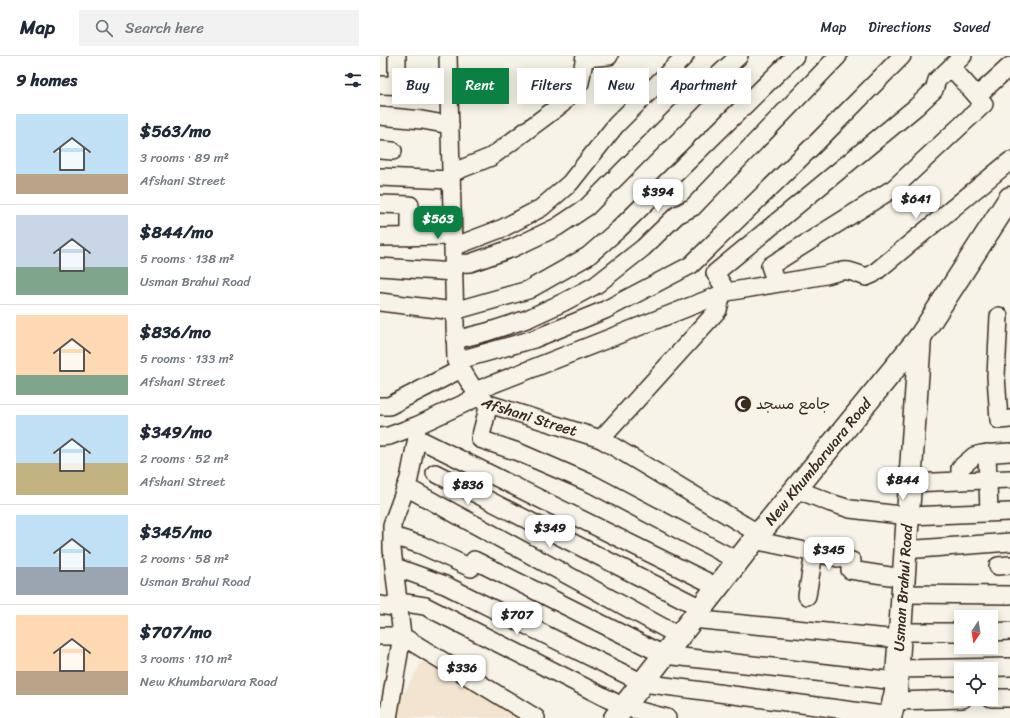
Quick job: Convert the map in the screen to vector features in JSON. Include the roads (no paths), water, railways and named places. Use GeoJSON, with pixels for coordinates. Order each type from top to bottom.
{"type":"FeatureCollection","features":[{"type":"Feature","properties":{"kind":"main road","name":"New Khumbarwara Road"},"geometry":{"type":"LineString","coordinates":[[620,713],[756,537],[920,337],[1010,198]]}},
{"type":"Feature","properties":{"kind":"main road","name":"Usman Brahui Road"},"geometry":{"type":"LineString","coordinates":[[893,697],[903,586],[920,337]]}},
{"type":"Feature","properties":{"kind":"street"},"geometry":{"type":"LineString","coordinates":[[397,56],[397,68]]}},
{"type":"Feature","properties":{"kind":"street","name":"Afshani Street"},"geometry":{"type":"LineString","coordinates":[[448,56],[455,340],[458,365],[481,398],[601,439],[756,537],[814,553],[852,561],[850,570],[903,586]]}},
{"type":"Feature","properties":{"kind":"street"},"geometry":{"type":"LineString","coordinates":[[380,177],[451,177],[491,157],[562,104],[580,83],[585,57],[609,56]]}},
{"type":"Feature","properties":{"kind":"street"},"geometry":{"type":"LineString","coordinates":[[380,237],[410,237],[453,242],[503,228],[541,208],[570,183],[616,125],[685,56]]}},
{"type":"Feature","properties":{"kind":"street"},"geometry":{"type":"LineString","coordinates":[[380,267],[453,268],[513,248],[557,227],[587,207],[738,56]]}},
{"type":"Feature","properties":{"kind":"street"},"geometry":{"type":"LineString","coordinates":[[380,302],[454,311],[528,290],[588,256],[619,229],[795,56]]}},
{"type":"Feature","properties":{"kind":"street"},"geometry":{"type":"LineString","coordinates":[[455,340],[487,332],[527,319],[596,285],[643,248],[677,215],[693,207],[838,56]]}},
{"type":"Feature","properties":{"kind":"street"},"geometry":{"type":"LineString","coordinates":[[380,406],[389,406],[458,365],[534,339],[605,310],[691,265],[816,143],[902,56]]}},
{"type":"Feature","properties":{"kind":"street"},"geometry":{"type":"LineString","coordinates":[[601,439],[718,310],[725,293],[715,273],[920,103],[934,90],[937,80],[963,56]]}},
{"type":"Feature","properties":{"kind":"street"},"geometry":{"type":"LineString","coordinates":[[977,96],[1010,66]]}},
{"type":"Feature","properties":{"kind":"street"},"geometry":{"type":"LineString","coordinates":[[776,283],[770,266],[894,188],[984,104],[951,68]]}},
{"type":"Feature","properties":{"kind":"street"},"geometry":{"type":"LineString","coordinates":[[380,84],[392,85]]}},
{"type":"Feature","properties":{"kind":"street"},"geometry":{"type":"LineString","coordinates":[[444,87],[449,87]]}},
{"type":"Feature","properties":{"kind":"street"},"geometry":{"type":"LineString","coordinates":[[380,116],[422,120],[450,125]]}},
{"type":"Feature","properties":{"kind":"street"},"geometry":{"type":"LineString","coordinates":[[380,436],[417,432],[481,398],[725,293],[826,275],[840,270],[848,270],[866,277],[873,274],[1010,161]]}},
{"type":"Feature","properties":{"kind":"street"},"geometry":{"type":"LineString","coordinates":[[380,204],[410,205],[410,237]]}},
{"type":"Feature","properties":{"kind":"street"},"geometry":{"type":"LineString","coordinates":[[999,316],[1003,376],[999,420],[1010,419]]}},
{"type":"Feature","properties":{"kind":"street"},"geometry":{"type":"LineString","coordinates":[[481,398],[480,440],[518,452],[592,484],[738,561]]}},
{"type":"Feature","properties":{"kind":"street"},"geometry":{"type":"LineString","coordinates":[[388,718],[386,700],[402,636],[395,567],[388,527],[409,479],[417,432]]}},
{"type":"Feature","properties":{"kind":"street"},"geometry":{"type":"LineString","coordinates":[[417,432],[718,587]]}},
{"type":"Feature","properties":{"kind":"street"},"geometry":{"type":"LineString","coordinates":[[960,481],[960,468],[974,456],[987,453],[1010,452]]}},
{"type":"Feature","properties":{"kind":"street"},"geometry":{"type":"LineString","coordinates":[[987,453],[989,512]]}},
{"type":"Feature","properties":{"kind":"street"},"geometry":{"type":"LineString","coordinates":[[435,474],[487,500],[696,614],[899,636],[954,632]]}},
{"type":"Feature","properties":{"kind":"street"},"geometry":{"type":"LineString","coordinates":[[910,483],[1010,479]]}},
{"type":"Feature","properties":{"kind":"street"},"geometry":{"type":"LineString","coordinates":[[406,487],[679,636]]}},
{"type":"Feature","properties":{"kind":"street"},"geometry":{"type":"LineString","coordinates":[[796,489],[831,503],[850,508],[908,516],[1010,512]]}},
{"type":"Feature","properties":{"kind":"street"},"geometry":{"type":"LineString","coordinates":[[475,525],[487,500]]}},
{"type":"Feature","properties":{"kind":"street"},"geometry":{"type":"LineString","coordinates":[[388,527],[421,545],[471,568],[474,560],[664,655],[893,697],[1010,666]]}},
{"type":"Feature","properties":{"kind":"street"},"geometry":{"type":"LineString","coordinates":[[905,550],[1010,542]]}},
{"type":"Feature","properties":{"kind":"street"},"geometry":{"type":"LineString","coordinates":[[807,596],[814,553]]}},
{"type":"Feature","properties":{"kind":"street"},"geometry":{"type":"LineString","coordinates":[[395,567],[445,585],[642,683],[893,697],[954,699]]}},
{"type":"Feature","properties":{"kind":"street"},"geometry":{"type":"LineString","coordinates":[[903,586],[1010,595]]}},
{"type":"Feature","properties":{"kind":"street"},"geometry":{"type":"LineString","coordinates":[[380,605],[425,606],[620,713],[667,718]]}},
{"type":"Feature","properties":{"kind":"street"},"geometry":{"type":"LineString","coordinates":[[998,632],[1010,632]]}},
{"type":"Feature","properties":{"kind":"street"},"geometry":{"type":"LineString","coordinates":[[380,636],[402,636],[536,718]]}},
{"type":"Feature","properties":{"kind":"street"},"geometry":{"type":"LineString","coordinates":[[998,698],[1010,698]]}},
{"type":"Feature","properties":{"kind":"place","name":"جامع مسجد"},"geometry":{"type":"Point","coordinates":[743,404]}}]}
